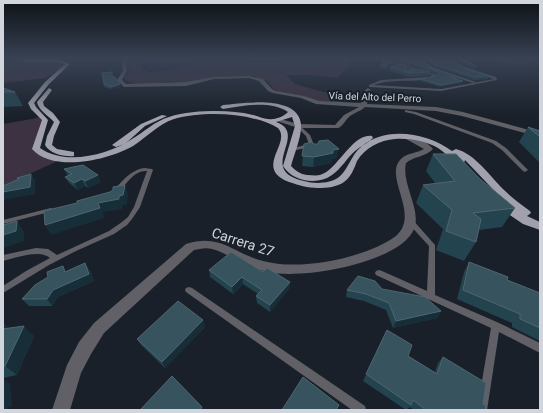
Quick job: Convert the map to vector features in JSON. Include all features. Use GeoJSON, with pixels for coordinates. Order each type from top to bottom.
{"type":"FeatureCollection","features":[{"type":"Feature","properties":{"kind":"main road"},"geometry":{"type":"LineString","coordinates":[[52,78],[31,103],[33,108],[45,120],[45,125],[37,142],[36,149],[42,155],[50,158],[79,159],[110,153],[132,143],[161,123],[180,116],[223,112],[249,115],[272,121],[281,127],[285,136],[277,158],[277,165],[280,172],[288,178],[300,183],[317,184],[339,181],[346,176],[356,157],[363,149],[373,142],[391,136],[409,137],[436,144],[442,148],[462,162],[492,196],[520,217],[540,226]]}},
{"type":"Feature","properties":{"kind":"main road"},"geometry":{"type":"LineString","coordinates":[[59,78],[40,102],[41,107],[51,114],[57,122],[47,142],[48,146],[61,153],[74,154],[109,148],[122,142],[143,125],[152,120],[176,113],[259,104],[278,106],[291,112],[298,123],[287,166],[291,172],[300,177],[324,178],[333,172],[354,147],[368,139],[384,133],[420,136],[439,142],[463,154],[490,180],[507,200],[517,208],[540,219]]}},
{"type":"Feature","properties":{"kind":"main road"},"geometry":{"type":"LineString","coordinates":[[249,115],[247,112],[248,108],[259,104]]}},
{"type":"Feature","properties":{"kind":"main road"},"geometry":{"type":"LineString","coordinates":[[272,121],[284,118],[290,115],[291,112]]}},
{"type":"Feature","properties":{"kind":"street","name":"Vía del Alto del Perro"},"geometry":{"type":"LineString","coordinates":[[119,78],[124,85],[132,86],[186,84],[213,78]]}},
{"type":"Feature","properties":{"kind":"street","name":"Vía del Alto del Perro"},"geometry":{"type":"LineString","coordinates":[[254,78],[261,80],[270,90],[275,92],[302,97],[318,103],[436,109],[463,114],[540,135]]}},
{"type":"Feature","properties":{"kind":"street"},"geometry":{"type":"LineString","coordinates":[[363,106],[369,88]]}},
{"type":"Feature","properties":{"kind":"street"},"geometry":{"type":"LineString","coordinates":[[272,121],[298,123],[314,127],[336,127],[340,125],[346,116],[363,106],[406,111]]}},
{"type":"Feature","properties":{"kind":"street"},"geometry":{"type":"LineString","coordinates":[[409,137],[424,144],[429,150],[406,158],[401,163],[401,172],[410,221]]}},
{"type":"Feature","properties":{"kind":"street"},"geometry":{"type":"LineString","coordinates":[[413,156],[432,157]]}},
{"type":"Feature","properties":{"kind":"street"},"geometry":{"type":"LineString","coordinates":[[447,161],[471,174]]}},
{"type":"Feature","properties":{"kind":"street","name":"Carrera 27"},"geometry":{"type":"LineString","coordinates":[[61,410],[73,371],[85,348],[99,328],[190,247],[200,244],[213,245],[250,263],[271,268],[326,266],[374,253],[396,242],[407,233],[410,221]]}},
{"type":"Feature","properties":{"kind":"lane"},"geometry":{"type":"LineString","coordinates":[[369,88],[381,81],[426,78]]}},
{"type":"Feature","properties":{"kind":"lane"},"geometry":{"type":"LineString","coordinates":[[462,78],[476,83]]}},
{"type":"Feature","properties":{"kind":"lane"},"geometry":{"type":"LineString","coordinates":[[369,88],[441,90],[496,80],[494,78]]}},
{"type":"Feature","properties":{"kind":"lane"},"geometry":{"type":"LineString","coordinates":[[406,111],[494,142],[504,149],[525,170]]}},
{"type":"Feature","properties":{"kind":"lane"},"geometry":{"type":"LineString","coordinates":[[298,123],[308,135],[315,151]]}},
{"type":"Feature","properties":{"kind":"lane"},"geometry":{"type":"LineString","coordinates":[[292,150],[312,145]]}},
{"type":"Feature","properties":{"kind":"lane"},"geometry":{"type":"LineString","coordinates":[[3,290],[56,258],[121,227],[131,217],[140,199],[144,183],[150,170],[145,168],[138,170],[132,174],[121,187],[109,194]]}},
{"type":"Feature","properties":{"kind":"lane"},"geometry":{"type":"LineString","coordinates":[[3,222],[61,208]]}},
{"type":"Feature","properties":{"kind":"lane"},"geometry":{"type":"LineString","coordinates":[[410,221],[432,245],[431,296]]}},
{"type":"Feature","properties":{"kind":"lane"},"geometry":{"type":"LineString","coordinates":[[3,258],[36,251],[48,252],[56,258]]}},
{"type":"Feature","properties":{"kind":"lane"},"geometry":{"type":"LineString","coordinates":[[379,273],[496,326],[540,348]]}},
{"type":"Feature","properties":{"kind":"lane"},"geometry":{"type":"LineString","coordinates":[[189,290],[361,410]]}},
{"type":"Feature","properties":{"kind":"lane"},"geometry":{"type":"LineString","coordinates":[[482,410],[496,326]]}},
{"type":"Feature","properties":{"kind":"shaded area"},"geometry":{"type":"Polygon","coordinates":[[[3,78],[43,78],[3,83],[3,78]]]}},
{"type":"Feature","properties":{"kind":"shaded area"},"geometry":{"type":"Polygon","coordinates":[[[125,78],[212,78],[185,83],[167,82],[146,85],[136,85],[126,81],[125,78]]]}},
{"type":"Feature","properties":{"kind":"shaded area"},"geometry":{"type":"Polygon","coordinates":[[[259,78],[289,78],[295,84],[323,92],[335,93],[347,100],[341,102],[316,101],[303,96],[279,92],[267,81],[259,78]]]}},
{"type":"Feature","properties":{"kind":"shaded area"},"geometry":{"type":"Polygon","coordinates":[[[42,116],[45,120],[36,149],[62,159],[3,186],[3,124],[42,116]]]}},
{"type":"Feature","properties":{"kind":"building"},"geometry":{"type":"Polygon","coordinates":[[[103,78],[116,78],[120,84],[111,87],[104,84],[103,78]]]}},
{"type":"Feature","properties":{"kind":"building"},"geometry":{"type":"Polygon","coordinates":[[[454,78],[463,81],[442,85],[421,79],[454,78]]]}},
{"type":"Feature","properties":{"kind":"building"},"geometry":{"type":"Polygon","coordinates":[[[3,88],[15,92],[3,92],[3,88]]]}},
{"type":"Feature","properties":{"kind":"building"},"geometry":{"type":"Polygon","coordinates":[[[528,127],[540,131],[540,137],[528,127]]]}},
{"type":"Feature","properties":{"kind":"building"},"geometry":{"type":"Polygon","coordinates":[[[328,140],[339,149],[333,150],[333,153],[314,157],[302,156],[304,144],[312,142],[313,144],[318,144],[319,141],[328,140]]]}},
{"type":"Feature","properties":{"kind":"building"},"geometry":{"type":"Polygon","coordinates":[[[433,154],[456,154],[480,179],[515,208],[473,213],[481,219],[476,242],[446,231],[452,210],[423,185],[455,181],[433,154]]]}},
{"type":"Feature","properties":{"kind":"building"},"geometry":{"type":"Polygon","coordinates":[[[83,165],[98,175],[85,181],[82,179],[74,183],[65,177],[72,174],[64,169],[83,165]]]}},
{"type":"Feature","properties":{"kind":"building"},"geometry":{"type":"Polygon","coordinates":[[[31,174],[30,187],[3,192],[3,186],[19,179],[17,178],[31,174]]]}},
{"type":"Feature","properties":{"kind":"building"},"geometry":{"type":"Polygon","coordinates":[[[125,185],[123,195],[119,196],[119,199],[98,203],[100,208],[45,225],[44,211],[77,203],[77,201],[110,192],[113,190],[113,187],[125,185]]]}},
{"type":"Feature","properties":{"kind":"building"},"geometry":{"type":"Polygon","coordinates":[[[17,221],[16,231],[3,235],[3,225],[17,221]]]}},
{"type":"Feature","properties":{"kind":"building"},"geometry":{"type":"Polygon","coordinates":[[[231,252],[263,272],[267,268],[290,282],[270,305],[256,296],[262,290],[242,277],[232,287],[209,270],[231,252]]]}},
{"type":"Feature","properties":{"kind":"building"},"geometry":{"type":"Polygon","coordinates":[[[469,262],[508,277],[507,280],[540,293],[540,328],[520,319],[520,314],[463,290],[469,262]]]}},
{"type":"Feature","properties":{"kind":"building"},"geometry":{"type":"Polygon","coordinates":[[[85,263],[89,274],[53,290],[47,299],[22,299],[35,285],[48,277],[47,272],[63,266],[65,272],[85,263]]]}},
{"type":"Feature","properties":{"kind":"building"},"geometry":{"type":"Polygon","coordinates":[[[358,276],[375,281],[382,289],[425,297],[441,311],[396,321],[389,303],[366,294],[347,290],[358,276]]]}},
{"type":"Feature","properties":{"kind":"building"},"geometry":{"type":"Polygon","coordinates":[[[178,301],[203,320],[162,362],[137,339],[178,301]]]}},
{"type":"Feature","properties":{"kind":"building"},"geometry":{"type":"Polygon","coordinates":[[[24,326],[5,366],[3,366],[3,329],[24,326]]]}},
{"type":"Feature","properties":{"kind":"building"},"geometry":{"type":"Polygon","coordinates":[[[387,330],[412,345],[408,356],[437,374],[443,357],[486,383],[483,404],[486,406],[485,410],[426,410],[413,400],[411,405],[366,374],[387,330]]]}},
{"type":"Feature","properties":{"kind":"building"},"geometry":{"type":"Polygon","coordinates":[[[172,376],[202,407],[200,410],[140,410],[172,376]]]}},
{"type":"Feature","properties":{"kind":"building"},"geometry":{"type":"Polygon","coordinates":[[[303,377],[339,405],[336,410],[282,410],[303,377]]]}}]}
